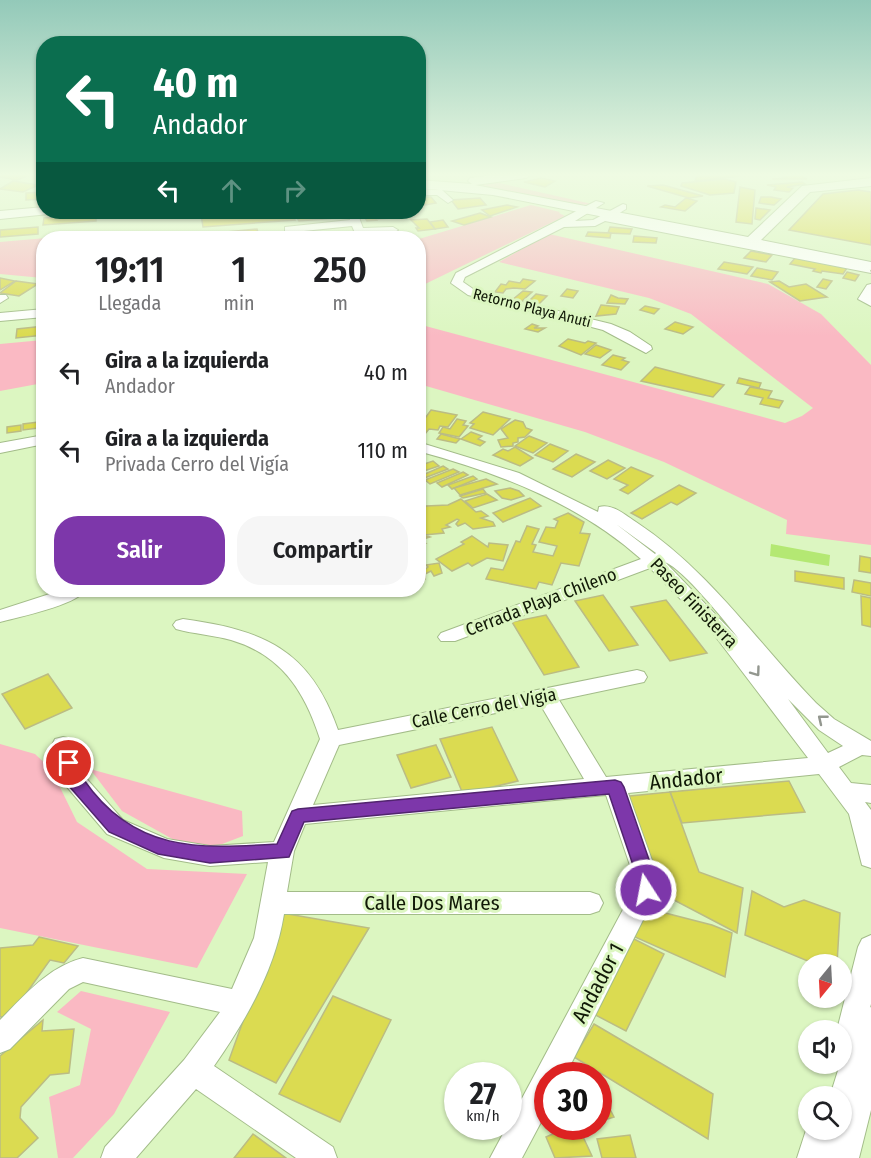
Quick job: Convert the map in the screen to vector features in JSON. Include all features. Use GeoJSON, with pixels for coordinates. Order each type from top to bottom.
{"type":"FeatureCollection","features":[{"type":"Feature","properties":{"kind":"main road"},"geometry":{"type":"LineString","coordinates":[[684,228],[871,254]]}},
{"type":"Feature","properties":{"kind":"main road"},"geometry":{"type":"LineString","coordinates":[[714,228],[870,268]]}},
{"type":"Feature","properties":{"kind":"main road"},"geometry":{"type":"LineString","coordinates":[[761,239],[772,228]]}},
{"type":"Feature","properties":{"kind":"main road"},"geometry":{"type":"LineString","coordinates":[[836,1158],[871,1027]]}},
{"type":"Feature","properties":{"kind":"street","name":"Retorno Playa Anuti"},"geometry":{"type":"LineString","coordinates":[[554,228],[460,275],[457,283],[472,293],[613,329],[646,349]]}},
{"type":"Feature","properties":{"kind":"street"},"geometry":{"type":"LineString","coordinates":[[664,228],[870,268]]}},
{"type":"Feature","properties":{"kind":"street"},"geometry":{"type":"LineString","coordinates":[[376,231],[393,230]]}},
{"type":"Feature","properties":{"kind":"street"},"geometry":{"type":"LineString","coordinates":[[871,287],[864,299],[871,302]]}},
{"type":"Feature","properties":{"kind":"street"},"geometry":{"type":"LineString","coordinates":[[0,317],[36,314]]}},
{"type":"Feature","properties":{"kind":"street"},"geometry":{"type":"LineString","coordinates":[[0,448],[36,433]]}},
{"type":"Feature","properties":{"kind":"street"},"geometry":{"type":"LineString","coordinates":[[0,439],[36,439]]}},
{"type":"Feature","properties":{"kind":"street","name":"Paseo Finisterra"},"geometry":{"type":"LineString","coordinates":[[426,440],[465,449],[533,474],[608,518],[661,557],[727,611],[816,715],[866,748]]}},
{"type":"Feature","properties":{"kind":"street","name":"Paseo Finisterra"},"geometry":{"type":"LineString","coordinates":[[426,449],[521,480],[608,518]]}},
{"type":"Feature","properties":{"kind":"street","name":"Paseo Finisterra"},"geometry":{"type":"LineString","coordinates":[[661,557],[732,641],[823,765],[857,797],[871,827]]}},
{"type":"Feature","properties":{"kind":"street","name":"Cerrada Playa Chileno"},"geometry":{"type":"LineString","coordinates":[[448,637],[661,557]]}},
{"type":"Feature","properties":{"kind":"street"},"geometry":{"type":"LineString","coordinates":[[0,616],[60,597]]}},
{"type":"Feature","properties":{"kind":"street"},"geometry":{"type":"LineString","coordinates":[[116,1158],[194,1070],[230,1020],[239,1003],[267,938],[275,903],[282,851],[331,739],[315,692],[301,672],[280,656],[235,634],[183,626]]}},
{"type":"Feature","properties":{"kind":"street","name":"Calle Cerro del Vigia"},"geometry":{"type":"LineString","coordinates":[[331,739],[638,677]]}},
{"type":"Feature","properties":{"kind":"street","name":"Andador 1"},"geometry":{"type":"LineString","coordinates":[[546,696],[608,788],[646,877],[646,890],[556,1062]]}},
{"type":"Feature","properties":{"kind":"street"},"geometry":{"type":"LineString","coordinates":[[63,745],[75,781],[115,827],[164,848],[210,856],[282,851]]}},
{"type":"Feature","properties":{"kind":"street"},"geometry":{"type":"LineString","coordinates":[[823,765],[866,748]]}},
{"type":"Feature","properties":{"kind":"street","name":"Andador"},"geometry":{"type":"LineString","coordinates":[[298,816],[608,788],[823,765]]}},
{"type":"Feature","properties":{"kind":"street"},"geometry":{"type":"LineString","coordinates":[[857,797],[871,858]]}},
{"type":"Feature","properties":{"kind":"street","name":"Calle Dos Mares"},"geometry":{"type":"LineString","coordinates":[[275,903],[590,903]]}},
{"type":"Feature","properties":{"kind":"street"},"geometry":{"type":"LineString","coordinates":[[835,1086],[850,1039],[871,947]]}},
{"type":"Feature","properties":{"kind":"street"},"geometry":{"type":"LineString","coordinates":[[0,1040],[60,980],[71,973],[83,970],[239,1003]]}},
{"type":"Feature","properties":{"kind":"street"},"geometry":{"type":"LineString","coordinates":[[194,1070],[322,1158]]}},
{"type":"Feature","properties":{"kind":"street","name":"Andador 1"},"geometry":{"type":"LineString","coordinates":[[505,1158],[534,1103]]}},
{"type":"Feature","properties":{"kind":"street"},"geometry":{"type":"LineString","coordinates":[[812,1158],[818,1140]]}},
{"type":"Feature","properties":{"kind":"shaded area"},"geometry":{"type":"Polygon","coordinates":[[[455,228],[540,228],[426,284],[426,237],[455,228]]]}},
{"type":"Feature","properties":{"kind":"shaded area"},"geometry":{"type":"Polygon","coordinates":[[[549,234],[768,284],[821,314],[871,365],[871,545],[786,534],[787,520],[664,462],[585,432],[426,386],[426,326],[785,423],[802,416],[813,408],[691,314],[649,298],[499,262],[549,234]]]}},
{"type":"Feature","properties":{"kind":"shaded area"},"geometry":{"type":"Polygon","coordinates":[[[36,239],[36,277],[0,274],[0,242],[36,239]]]}},
{"type":"Feature","properties":{"kind":"shaded area"},"geometry":{"type":"Polygon","coordinates":[[[36,341],[36,384],[0,391],[0,344],[36,341]]]}},
{"type":"Feature","properties":{"kind":"shaded area"},"geometry":{"type":"Polygon","coordinates":[[[771,544],[830,555],[829,566],[770,556],[771,544]]]}},
{"type":"Feature","properties":{"kind":"shaded area"},"geometry":{"type":"Polygon","coordinates":[[[0,744],[35,754],[51,769],[77,822],[147,869],[247,874],[197,968],[0,928],[0,744]]]}},
{"type":"Feature","properties":{"kind":"shaded area"},"geometry":{"type":"Polygon","coordinates":[[[90,769],[242,811],[243,836],[217,846],[176,841],[122,811],[90,769]]]}},
{"type":"Feature","properties":{"kind":"shaded area"},"geometry":{"type":"Polygon","coordinates":[[[81,991],[170,1012],[114,1114],[73,1158],[58,1158],[49,1097],[80,1085],[91,1029],[57,1012],[81,991]]]}},
{"type":"Feature","properties":{"kind":"building"},"geometry":{"type":"Polygon","coordinates":[[[38,228],[36,234],[0,237],[0,230],[38,228]]]}},
{"type":"Feature","properties":{"kind":"building"},"geometry":{"type":"Polygon","coordinates":[[[416,228],[435,229],[418,231],[416,228]]]}},
{"type":"Feature","properties":{"kind":"building"},"geometry":{"type":"Polygon","coordinates":[[[610,228],[632,229],[630,234],[608,233],[610,228]]]}},
{"type":"Feature","properties":{"kind":"building"},"geometry":{"type":"Polygon","coordinates":[[[791,228],[871,228],[871,245],[789,230],[791,228]]]}},
{"type":"Feature","properties":{"kind":"building"},"geometry":{"type":"Polygon","coordinates":[[[588,232],[611,233],[610,238],[586,236],[588,232]]]}},
{"type":"Feature","properties":{"kind":"building"},"geometry":{"type":"Polygon","coordinates":[[[634,236],[657,238],[656,243],[633,242],[634,236]]]}},
{"type":"Feature","properties":{"kind":"building"},"geometry":{"type":"Polygon","coordinates":[[[751,251],[772,255],[766,262],[744,258],[751,251]]]}},
{"type":"Feature","properties":{"kind":"building"},"geometry":{"type":"Polygon","coordinates":[[[795,258],[847,268],[843,274],[822,271],[821,273],[813,271],[815,269],[790,264],[795,258]]]}},
{"type":"Feature","properties":{"kind":"building"},"geometry":{"type":"Polygon","coordinates":[[[724,262],[753,267],[747,274],[718,269],[724,262]]]}},
{"type":"Feature","properties":{"kind":"building"},"geometry":{"type":"Polygon","coordinates":[[[757,268],[778,272],[772,280],[751,276],[757,268]]]}},
{"type":"Feature","properties":{"kind":"building"},"geometry":{"type":"Polygon","coordinates":[[[847,272],[859,275],[855,281],[843,278],[847,272]]]}},
{"type":"Feature","properties":{"kind":"building"},"geometry":{"type":"Polygon","coordinates":[[[0,278],[15,281],[0,290],[0,278]]]}},
{"type":"Feature","properties":{"kind":"building"},"geometry":{"type":"Polygon","coordinates":[[[523,279],[535,281],[525,289],[514,288],[506,289],[503,293],[495,292],[501,284],[506,285],[509,281],[520,283],[523,279]]]}},
{"type":"Feature","properties":{"kind":"building"},"geometry":{"type":"Polygon","coordinates":[[[823,279],[832,281],[826,289],[817,287],[823,279]]]}},
{"type":"Feature","properties":{"kind":"building"},"geometry":{"type":"Polygon","coordinates":[[[16,281],[36,284],[19,296],[0,293],[16,281]]]}},
{"type":"Feature","properties":{"kind":"building"},"geometry":{"type":"Polygon","coordinates":[[[779,281],[789,287],[806,284],[827,297],[800,301],[770,282],[779,281]]]}},
{"type":"Feature","properties":{"kind":"building"},"geometry":{"type":"Polygon","coordinates":[[[567,289],[578,291],[573,298],[561,296],[567,289]]]}},
{"type":"Feature","properties":{"kind":"building"},"geometry":{"type":"Polygon","coordinates":[[[523,291],[532,292],[521,302],[512,300],[523,291]]]}},
{"type":"Feature","properties":{"kind":"building"},"geometry":{"type":"Polygon","coordinates":[[[536,294],[547,296],[539,304],[528,302],[536,294]]]}},
{"type":"Feature","properties":{"kind":"building"},"geometry":{"type":"Polygon","coordinates":[[[611,295],[628,299],[625,304],[607,303],[611,295]]]}},
{"type":"Feature","properties":{"kind":"building"},"geometry":{"type":"Polygon","coordinates":[[[601,305],[619,307],[616,314],[596,316],[601,305]]]}},
{"type":"Feature","properties":{"kind":"building"},"geometry":{"type":"Polygon","coordinates":[[[645,306],[659,309],[654,314],[640,310],[645,306]]]}},
{"type":"Feature","properties":{"kind":"building"},"geometry":{"type":"Polygon","coordinates":[[[675,322],[693,327],[683,334],[665,329],[675,322]]]}},
{"type":"Feature","properties":{"kind":"building"},"geometry":{"type":"Polygon","coordinates":[[[532,324],[538,326],[534,328],[545,328],[538,332],[525,329],[532,324]]]}},
{"type":"Feature","properties":{"kind":"building"},"geometry":{"type":"Polygon","coordinates":[[[36,327],[36,336],[16,338],[17,329],[36,327]]]}},
{"type":"Feature","properties":{"kind":"building"},"geometry":{"type":"Polygon","coordinates":[[[568,339],[596,343],[581,355],[559,346],[568,339]]]}},
{"type":"Feature","properties":{"kind":"building"},"geometry":{"type":"Polygon","coordinates":[[[596,345],[611,350],[600,358],[585,354],[596,345]]]}},
{"type":"Feature","properties":{"kind":"building"},"geometry":{"type":"Polygon","coordinates":[[[613,355],[625,358],[622,360],[629,362],[621,370],[602,365],[613,355]]]}},
{"type":"Feature","properties":{"kind":"building"},"geometry":{"type":"Polygon","coordinates":[[[655,367],[724,385],[713,397],[641,381],[655,367]]]}},
{"type":"Feature","properties":{"kind":"building"},"geometry":{"type":"Polygon","coordinates":[[[739,378],[761,383],[759,388],[737,383],[739,378]]]}},
{"type":"Feature","properties":{"kind":"building"},"geometry":{"type":"Polygon","coordinates":[[[750,387],[772,391],[768,398],[783,401],[779,408],[760,404],[763,398],[745,394],[750,387]]]}},
{"type":"Feature","properties":{"kind":"building"},"geometry":{"type":"Polygon","coordinates":[[[431,410],[457,415],[448,427],[440,426],[438,430],[429,429],[426,433],[426,417],[431,410]]]}},
{"type":"Feature","properties":{"kind":"building"},"geometry":{"type":"Polygon","coordinates":[[[483,412],[510,419],[493,435],[470,428],[474,424],[470,423],[483,412]]]}},
{"type":"Feature","properties":{"kind":"building"},"geometry":{"type":"Polygon","coordinates":[[[457,419],[466,421],[463,425],[468,426],[459,437],[439,433],[443,427],[450,429],[457,419]]]}},
{"type":"Feature","properties":{"kind":"building"},"geometry":{"type":"Polygon","coordinates":[[[515,420],[523,422],[526,428],[532,430],[525,437],[518,438],[518,442],[513,443],[513,446],[501,447],[498,440],[508,438],[501,429],[515,420]]]}},
{"type":"Feature","properties":{"kind":"building"},"geometry":{"type":"Polygon","coordinates":[[[36,422],[36,428],[23,430],[23,424],[36,422]]]}},
{"type":"Feature","properties":{"kind":"building"},"geometry":{"type":"Polygon","coordinates":[[[21,425],[21,431],[7,433],[7,427],[21,425]]]}},
{"type":"Feature","properties":{"kind":"building"},"geometry":{"type":"Polygon","coordinates":[[[471,432],[482,436],[478,439],[485,442],[480,446],[461,439],[471,432]]]}},
{"type":"Feature","properties":{"kind":"building"},"geometry":{"type":"Polygon","coordinates":[[[441,434],[460,439],[456,443],[437,439],[441,434]]]}},
{"type":"Feature","properties":{"kind":"building"},"geometry":{"type":"Polygon","coordinates":[[[529,436],[547,443],[533,453],[515,446],[529,436]]]}},
{"type":"Feature","properties":{"kind":"building"},"geometry":{"type":"Polygon","coordinates":[[[550,444],[568,451],[553,462],[535,455],[550,444]]]}},
{"type":"Feature","properties":{"kind":"building"},"geometry":{"type":"Polygon","coordinates":[[[515,447],[533,458],[520,466],[493,455],[503,449],[508,451],[515,447]]]}},
{"type":"Feature","properties":{"kind":"building"},"geometry":{"type":"Polygon","coordinates":[[[576,454],[595,462],[572,477],[553,469],[576,454]]]}},
{"type":"Feature","properties":{"kind":"building"},"geometry":{"type":"Polygon","coordinates":[[[608,460],[625,468],[607,479],[590,471],[608,460]]]}},
{"type":"Feature","properties":{"kind":"building"},"geometry":{"type":"Polygon","coordinates":[[[433,461],[439,466],[426,470],[426,463],[433,461]]]}},
{"type":"Feature","properties":{"kind":"building"},"geometry":{"type":"Polygon","coordinates":[[[443,466],[448,469],[426,477],[426,473],[443,466]]]}},
{"type":"Feature","properties":{"kind":"building"},"geometry":{"type":"Polygon","coordinates":[[[631,467],[653,476],[628,494],[620,490],[628,485],[614,479],[631,467]]]}},
{"type":"Feature","properties":{"kind":"building"},"geometry":{"type":"Polygon","coordinates":[[[453,469],[459,472],[430,484],[426,480],[453,469]]]}},
{"type":"Feature","properties":{"kind":"building"},"geometry":{"type":"Polygon","coordinates":[[[463,472],[468,475],[442,487],[437,483],[463,472]]]}},
{"type":"Feature","properties":{"kind":"building"},"geometry":{"type":"Polygon","coordinates":[[[473,476],[477,479],[452,489],[448,485],[473,476]]]}},
{"type":"Feature","properties":{"kind":"building"},"geometry":{"type":"Polygon","coordinates":[[[486,479],[497,484],[460,495],[454,488],[486,479]]]}},
{"type":"Feature","properties":{"kind":"building"},"geometry":{"type":"Polygon","coordinates":[[[679,485],[696,493],[677,505],[671,502],[642,519],[631,513],[679,485]]]}},
{"type":"Feature","properties":{"kind":"building"},"geometry":{"type":"Polygon","coordinates":[[[510,488],[519,491],[524,496],[511,500],[502,498],[495,491],[510,488]]]}},
{"type":"Feature","properties":{"kind":"building"},"geometry":{"type":"Polygon","coordinates":[[[483,489],[486,493],[463,498],[460,496],[483,489]]]}},
{"type":"Feature","properties":{"kind":"building"},"geometry":{"type":"Polygon","coordinates":[[[487,494],[497,500],[473,508],[465,501],[487,494]]]}},
{"type":"Feature","properties":{"kind":"building"},"geometry":{"type":"Polygon","coordinates":[[[530,498],[541,506],[503,522],[493,513],[530,498]]]}},
{"type":"Feature","properties":{"kind":"building"},"geometry":{"type":"Polygon","coordinates":[[[461,499],[476,512],[481,511],[488,516],[481,518],[493,522],[495,526],[473,529],[465,523],[458,526],[456,524],[459,520],[457,519],[446,525],[450,527],[442,529],[444,533],[426,535],[426,506],[448,505],[461,499]]]}},
{"type":"Feature","properties":{"kind":"building"},"geometry":{"type":"Polygon","coordinates":[[[568,513],[584,522],[580,533],[590,534],[579,566],[561,563],[552,585],[539,582],[536,589],[486,579],[491,568],[503,570],[516,541],[520,542],[527,526],[539,529],[532,544],[536,545],[533,552],[553,556],[557,546],[539,542],[546,527],[555,528],[558,521],[554,519],[568,513]]]}},
{"type":"Feature","properties":{"kind":"building"},"geometry":{"type":"Polygon","coordinates":[[[472,536],[488,547],[489,543],[508,545],[503,561],[487,558],[472,566],[468,563],[452,571],[436,559],[464,544],[461,542],[472,536]]]}},
{"type":"Feature","properties":{"kind":"building"},"geometry":{"type":"Polygon","coordinates":[[[860,556],[871,558],[871,573],[859,571],[860,556]]]}},
{"type":"Feature","properties":{"kind":"building"},"geometry":{"type":"Polygon","coordinates":[[[439,563],[442,573],[434,576],[431,571],[426,574],[428,567],[426,565],[439,563]]]}},
{"type":"Feature","properties":{"kind":"building"},"geometry":{"type":"Polygon","coordinates":[[[795,571],[844,578],[844,589],[795,581],[795,571]]]}},
{"type":"Feature","properties":{"kind":"building"},"geometry":{"type":"Polygon","coordinates":[[[854,580],[871,583],[871,596],[852,592],[854,580]]]}},
{"type":"Feature","properties":{"kind":"building"},"geometry":{"type":"Polygon","coordinates":[[[603,595],[638,645],[609,651],[575,601],[603,595]]]}},
{"type":"Feature","properties":{"kind":"building"},"geometry":{"type":"Polygon","coordinates":[[[861,596],[871,598],[871,627],[862,625],[861,596]]]}},
{"type":"Feature","properties":{"kind":"building"},"geometry":{"type":"Polygon","coordinates":[[[666,600],[707,653],[670,661],[631,607],[666,600]]]}},
{"type":"Feature","properties":{"kind":"building"},"geometry":{"type":"Polygon","coordinates":[[[546,615],[579,667],[544,675],[512,622],[546,615]]]}},
{"type":"Feature","properties":{"kind":"building"},"geometry":{"type":"Polygon","coordinates":[[[48,674],[72,708],[25,729],[2,694],[48,674]]]}},
{"type":"Feature","properties":{"kind":"building"},"geometry":{"type":"Polygon","coordinates":[[[492,727],[518,781],[463,794],[440,739],[492,727]]]}},
{"type":"Feature","properties":{"kind":"building"},"geometry":{"type":"Polygon","coordinates":[[[436,745],[451,777],[411,788],[397,755],[436,745]]]}},
{"type":"Feature","properties":{"kind":"building"},"geometry":{"type":"Polygon","coordinates":[[[789,781],[805,812],[682,823],[670,792],[789,781]]]}},
{"type":"Feature","properties":{"kind":"building"},"geometry":{"type":"Polygon","coordinates":[[[670,792],[699,872],[743,888],[737,933],[651,888],[620,797],[670,792]]]}},
{"type":"Feature","properties":{"kind":"building"},"geometry":{"type":"Polygon","coordinates":[[[752,891],[784,907],[804,900],[840,913],[838,954],[798,954],[798,957],[745,935],[752,891]]]}},
{"type":"Feature","properties":{"kind":"building"},"geometry":{"type":"Polygon","coordinates":[[[642,907],[712,925],[732,933],[725,977],[626,933],[642,907]]]}},
{"type":"Feature","properties":{"kind":"building"},"geometry":{"type":"Polygon","coordinates":[[[282,913],[369,928],[276,1083],[229,1060],[282,913]]]}},
{"type":"Feature","properties":{"kind":"building"},"geometry":{"type":"Polygon","coordinates":[[[626,935],[664,954],[626,1031],[586,1010],[626,935]]]}},
{"type":"Feature","properties":{"kind":"building"},"geometry":{"type":"Polygon","coordinates":[[[39,937],[78,946],[64,963],[50,960],[10,1016],[0,1017],[0,948],[33,945],[39,937]]]}},
{"type":"Feature","properties":{"kind":"building"},"geometry":{"type":"Polygon","coordinates":[[[333,996],[391,1020],[340,1122],[279,1094],[333,996]]]}},
{"type":"Feature","properties":{"kind":"building"},"geometry":{"type":"Polygon","coordinates":[[[43,1020],[42,1031],[74,1029],[69,1073],[50,1075],[21,1107],[20,1118],[38,1138],[17,1158],[0,1158],[0,1056],[43,1020]]]}},
{"type":"Feature","properties":{"kind":"building"},"geometry":{"type":"Polygon","coordinates":[[[594,1024],[713,1094],[708,1139],[612,1080],[612,1062],[582,1062],[574,1057],[594,1024]]]}},
{"type":"Feature","properties":{"kind":"building"},"geometry":{"type":"Polygon","coordinates":[[[253,1134],[286,1158],[234,1158],[253,1134]]]}},
{"type":"Feature","properties":{"kind":"building"},"geometry":{"type":"Polygon","coordinates":[[[630,1135],[636,1158],[602,1158],[597,1140],[612,1140],[612,1137],[630,1135]]]}},
{"type":"Feature","properties":{"kind":"building"},"geometry":{"type":"Polygon","coordinates":[[[547,1140],[585,1140],[592,1156],[555,1158],[547,1140]]]}},
{"type":"Feature","properties":{"kind":"route"},"geometry":{"type":"LineString","coordinates":[[69,763],[75,781],[115,827],[164,848],[210,856],[282,851],[298,816],[615,787],[646,877],[646,890]]}}]}
